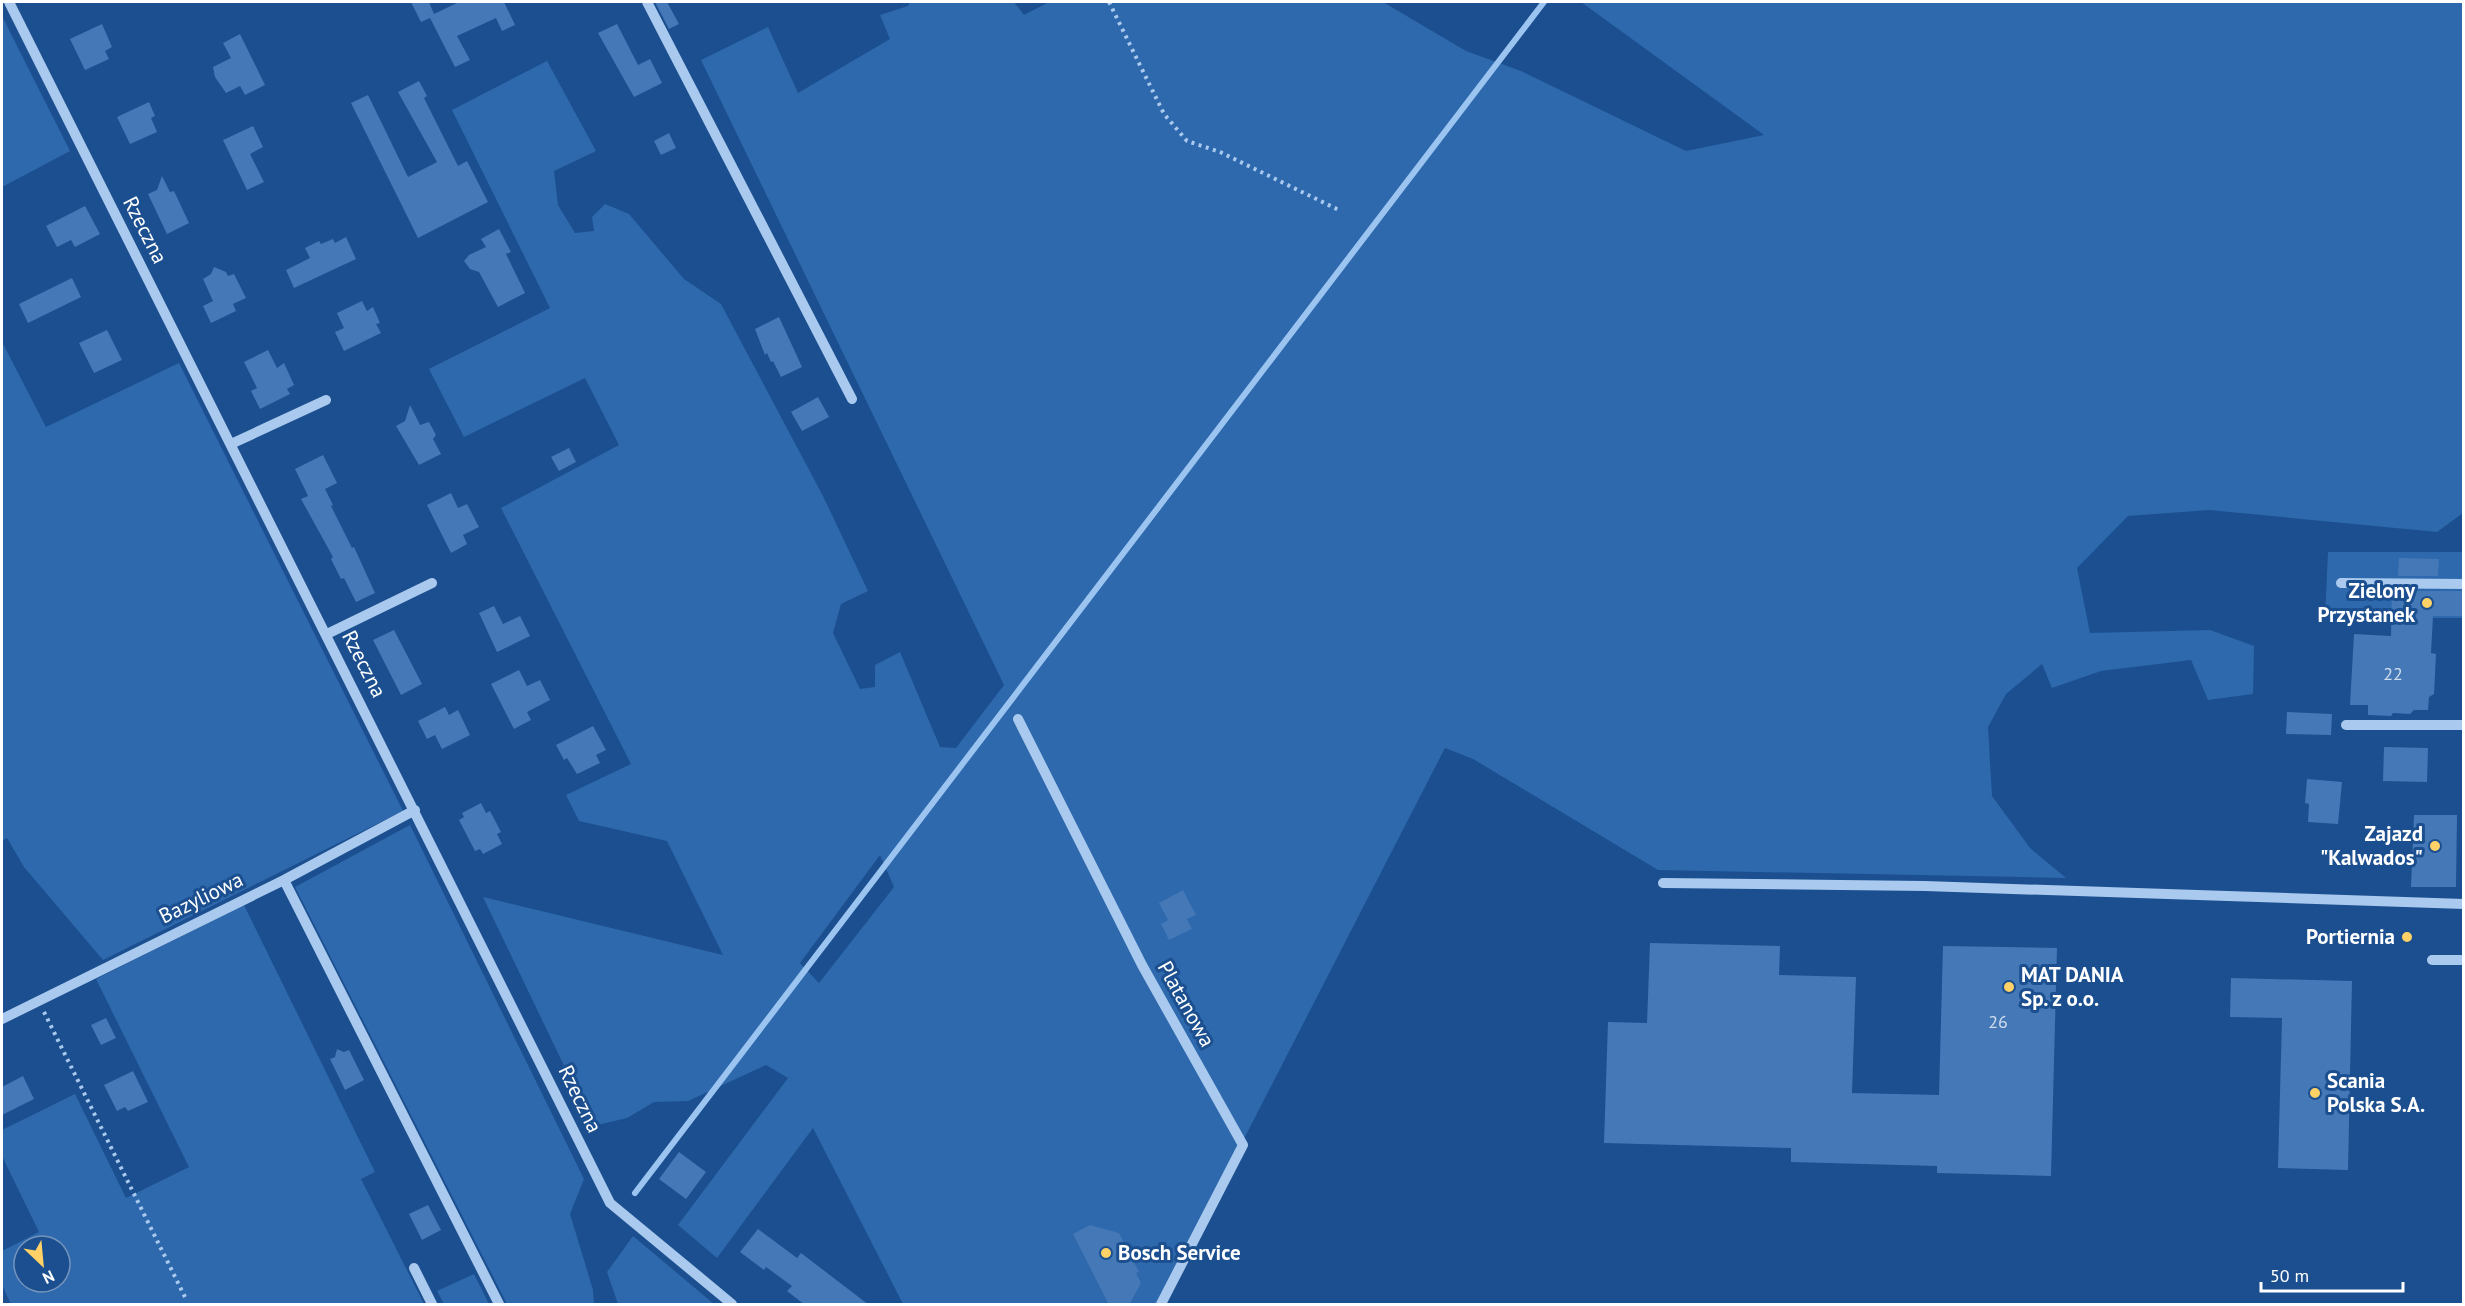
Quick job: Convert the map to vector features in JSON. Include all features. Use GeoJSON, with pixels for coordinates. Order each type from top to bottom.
{"type":"FeatureCollection","features":[{"type":"Feature","properties":{"kind":"street","name":"Rzeczna"},"geometry":{"type":"LineString","coordinates":[[9,2],[416,810],[610,1203],[732,1305]]}},
{"type":"Feature","properties":{"kind":"street"},"geometry":{"type":"LineString","coordinates":[[646,2],[852,399]]}},
{"type":"Feature","properties":{"kind":"street"},"geometry":{"type":"LineString","coordinates":[[231,444],[326,400]]}},
{"type":"Feature","properties":{"kind":"street"},"geometry":{"type":"LineString","coordinates":[[327,634],[432,583]]}},
{"type":"Feature","properties":{"kind":"street"},"geometry":{"type":"LineString","coordinates":[[2341,583],[2463,584]]}},
{"type":"Feature","properties":{"kind":"street","name":"Platanowa"},"geometry":{"type":"LineString","coordinates":[[1018,719],[1142,965],[1243,1145],[1161,1305]]}},
{"type":"Feature","properties":{"kind":"street"},"geometry":{"type":"LineString","coordinates":[[2346,724],[2463,725]]}},
{"type":"Feature","properties":{"kind":"street","name":"Bazyliowa"},"geometry":{"type":"LineString","coordinates":[[2,1019],[284,880],[416,810]]}},
{"type":"Feature","properties":{"kind":"street"},"geometry":{"type":"LineString","coordinates":[[284,880],[498,1305]]}},
{"type":"Feature","properties":{"kind":"street"},"geometry":{"type":"LineString","coordinates":[[1663,883],[1925,886],[2463,904]]}},
{"type":"Feature","properties":{"kind":"street"},"geometry":{"type":"LineString","coordinates":[[2432,960],[2463,960]]}},
{"type":"Feature","properties":{"kind":"street"},"geometry":{"type":"LineString","coordinates":[[414,1268],[432,1305]]}},
{"type":"Feature","properties":{"kind":"path"},"geometry":{"type":"LineString","coordinates":[[1109,2],[1164,114],[1187,141],[1220,152],[1341,211]]}},
{"type":"Feature","properties":{"kind":"path"},"geometry":{"type":"LineString","coordinates":[[38,1001],[185,1297]]}},
{"type":"Feature","properties":{"kind":"shaded area"},"geometry":{"type":"Polygon","coordinates":[[[910,2],[1014,2],[1024,15],[1049,2],[1383,2],[1466,51],[1521,71],[1686,151],[1764,135],[1581,2],[2463,2],[2463,513],[2437,532],[2209,510],[2128,516],[2077,568],[2090,633],[2210,630],[2254,646],[2253,694],[2208,700],[2191,660],[2101,671],[2052,688],[2042,664],[2006,694],[1988,727],[1992,796],[2030,848],[2066,878],[1658,870],[1473,759],[1445,748],[1159,1304],[903,1304],[813,1128],[717,1258],[678,1225],[788,1078],[766,1065],[688,1101],[654,1102],[627,1118],[593,1126],[483,897],[723,955],[667,841],[579,821],[566,795],[631,764],[501,508],[619,445],[585,378],[464,437],[429,369],[550,308],[452,110],[547,61],[596,151],[554,171],[558,205],[575,233],[594,231],[592,217],[605,204],[629,214],[684,279],[721,304],[823,496],[868,591],[841,604],[833,633],[860,689],[875,687],[875,665],[900,652],[940,747],[956,748],[1004,685],[701,60],[768,27],[798,93],[890,39],[880,15],[908,6],[910,2]],[[880,855],[800,963],[819,983],[894,887],[880,855]]]}},
{"type":"Feature","properties":{"kind":"shaded area"},"geometry":{"type":"Polygon","coordinates":[[[2,16],[70,151],[2,187],[2,16]]]}},
{"type":"Feature","properties":{"kind":"shaded area"},"geometry":{"type":"Polygon","coordinates":[[[2,342],[46,427],[179,363],[403,811],[103,960],[24,867],[7,838],[2,841],[2,342]]]}},
{"type":"Feature","properties":{"kind":"shaded area"},"geometry":{"type":"Polygon","coordinates":[[[2328,552],[2463,552],[2463,618],[2325,618],[2328,552]]]}},
{"type":"Feature","properties":{"kind":"shaded area"},"geometry":{"type":"Polygon","coordinates":[[[410,825],[584,1179],[570,1214],[593,1290],[594,1304],[507,1304],[295,887],[410,825]]]}},
{"type":"Feature","properties":{"kind":"shaded area"},"geometry":{"type":"Polygon","coordinates":[[[244,905],[375,1172],[361,1179],[424,1304],[11,1304],[2,1285],[2,1251],[12,1246],[12,1294],[72,1294],[72,1234],[35,1234],[39,1232],[2,1156],[2,1130],[75,1094],[126,1198],[189,1167],[96,979],[244,905]]]}},
{"type":"Feature","properties":{"kind":"shaded area"},"geometry":{"type":"Polygon","coordinates":[[[633,1236],[714,1304],[618,1304],[607,1272],[633,1236]]]}},
{"type":"Feature","properties":{"kind":"shaded area"},"geometry":{"type":"Polygon","coordinates":[[[474,1274],[489,1304],[444,1304],[437,1291],[474,1274]]]}},
{"type":"Feature","properties":{"kind":"building"},"geometry":{"type":"Polygon","coordinates":[[[411,2],[429,2],[434,14],[459,2],[504,2],[515,25],[502,31],[496,18],[457,36],[470,60],[455,67],[430,18],[421,22],[411,2]]]}},
{"type":"Feature","properties":{"kind":"building"},"geometry":{"type":"Polygon","coordinates":[[[655,2],[667,2],[679,24],[669,29],[655,2]]]}},
{"type":"Feature","properties":{"kind":"building"},"geometry":{"type":"Polygon","coordinates":[[[102,24],[112,47],[105,51],[109,59],[85,70],[70,39],[102,24]]]}},
{"type":"Feature","properties":{"kind":"building"},"geometry":{"type":"Polygon","coordinates":[[[617,24],[638,65],[650,59],[662,83],[634,97],[598,33],[617,24]]]}},
{"type":"Feature","properties":{"kind":"building"},"geometry":{"type":"Polygon","coordinates":[[[240,34],[265,85],[245,95],[240,86],[226,93],[215,77],[213,67],[231,58],[223,43],[240,34]]]}},
{"type":"Feature","properties":{"kind":"building"},"geometry":{"type":"Polygon","coordinates":[[[419,81],[427,96],[424,98],[458,166],[467,161],[488,202],[418,238],[351,103],[368,95],[408,177],[437,162],[398,92],[419,81]]]}},
{"type":"Feature","properties":{"kind":"building"},"geometry":{"type":"Polygon","coordinates":[[[149,102],[155,116],[151,118],[157,132],[130,144],[117,117],[149,102]]]}},
{"type":"Feature","properties":{"kind":"building"},"geometry":{"type":"Polygon","coordinates":[[[253,126],[263,147],[250,154],[264,182],[247,190],[223,140],[253,126]]]}},
{"type":"Feature","properties":{"kind":"building"},"geometry":{"type":"Polygon","coordinates":[[[669,133],[676,148],[661,155],[654,141],[669,133]]]}},
{"type":"Feature","properties":{"kind":"building"},"geometry":{"type":"Polygon","coordinates":[[[162,176],[170,192],[174,191],[189,223],[167,234],[148,194],[157,190],[162,176]]]}},
{"type":"Feature","properties":{"kind":"building"},"geometry":{"type":"Polygon","coordinates":[[[85,206],[100,234],[75,247],[71,240],[57,247],[46,226],[85,206]]]}},
{"type":"Feature","properties":{"kind":"building"},"geometry":{"type":"Polygon","coordinates":[[[499,229],[511,252],[506,254],[525,293],[498,307],[479,272],[470,269],[464,261],[469,255],[486,247],[481,239],[499,229]]]}},
{"type":"Feature","properties":{"kind":"building"},"geometry":{"type":"Polygon","coordinates":[[[346,237],[356,259],[294,288],[286,270],[310,258],[305,248],[319,241],[321,244],[333,239],[335,243],[346,237]]]}},
{"type":"Feature","properties":{"kind":"building"},"geometry":{"type":"Polygon","coordinates":[[[214,267],[226,272],[228,276],[234,274],[246,298],[233,304],[236,311],[211,323],[203,306],[213,301],[203,279],[211,274],[214,267]]]}},
{"type":"Feature","properties":{"kind":"building"},"geometry":{"type":"Polygon","coordinates":[[[72,278],[81,297],[28,323],[19,304],[72,278]]]}},
{"type":"Feature","properties":{"kind":"building"},"geometry":{"type":"Polygon","coordinates":[[[362,301],[367,311],[373,307],[380,323],[376,324],[381,333],[344,351],[335,332],[344,328],[337,313],[362,301]]]}},
{"type":"Feature","properties":{"kind":"building"},"geometry":{"type":"Polygon","coordinates":[[[779,317],[802,367],[781,377],[773,361],[771,362],[767,353],[765,355],[755,329],[779,317]]]}},
{"type":"Feature","properties":{"kind":"building"},"geometry":{"type":"Polygon","coordinates":[[[107,330],[122,360],[94,373],[79,343],[107,330]]]}},
{"type":"Feature","properties":{"kind":"building"},"geometry":{"type":"Polygon","coordinates":[[[268,350],[277,368],[284,363],[294,385],[287,389],[290,394],[260,409],[251,391],[257,388],[244,362],[268,350]]]}},
{"type":"Feature","properties":{"kind":"building"},"geometry":{"type":"Polygon","coordinates":[[[818,397],[829,417],[802,431],[791,412],[818,397]]]}},
{"type":"Feature","properties":{"kind":"building"},"geometry":{"type":"Polygon","coordinates":[[[410,405],[420,425],[429,422],[436,435],[433,439],[441,454],[419,465],[396,426],[405,421],[410,405]]]}},
{"type":"Feature","properties":{"kind":"building"},"geometry":{"type":"Polygon","coordinates":[[[569,448],[576,462],[559,471],[551,457],[569,448]]]}},
{"type":"Feature","properties":{"kind":"building"},"geometry":{"type":"Polygon","coordinates":[[[323,455],[337,483],[325,489],[333,505],[331,506],[352,548],[354,547],[375,593],[356,602],[344,578],[341,579],[331,559],[333,557],[301,499],[308,496],[295,469],[323,455]]]}},
{"type":"Feature","properties":{"kind":"building"},"geometry":{"type":"Polygon","coordinates":[[[451,493],[458,508],[467,504],[479,527],[463,535],[467,544],[451,553],[427,505],[451,493]]]}},
{"type":"Feature","properties":{"kind":"building"},"geometry":{"type":"Polygon","coordinates":[[[2399,558],[2439,559],[2438,576],[2398,576],[2399,558]]]}},
{"type":"Feature","properties":{"kind":"building"},"geometry":{"type":"Polygon","coordinates":[[[2392,591],[2463,591],[2463,616],[2433,616],[2431,653],[2436,654],[2434,694],[2429,697],[2428,710],[2414,710],[2410,714],[2393,713],[2391,716],[2368,715],[2368,705],[2350,705],[2354,634],[2391,636],[2392,591]]]}},
{"type":"Feature","properties":{"kind":"building"},"geometry":{"type":"Polygon","coordinates":[[[494,606],[503,624],[520,616],[530,636],[497,652],[479,613],[494,606]]]}},
{"type":"Feature","properties":{"kind":"building"},"geometry":{"type":"Polygon","coordinates":[[[394,630],[422,684],[401,695],[373,640],[394,630]]]}},
{"type":"Feature","properties":{"kind":"building"},"geometry":{"type":"Polygon","coordinates":[[[519,670],[527,686],[540,680],[550,700],[527,712],[531,720],[514,729],[491,684],[519,670]]]}},
{"type":"Feature","properties":{"kind":"building"},"geometry":{"type":"Polygon","coordinates":[[[445,707],[449,715],[458,710],[470,735],[442,749],[435,735],[427,739],[418,721],[445,707]]]}},
{"type":"Feature","properties":{"kind":"building"},"geometry":{"type":"Polygon","coordinates":[[[2287,712],[2332,714],[2331,735],[2286,734],[2287,712]]]}},
{"type":"Feature","properties":{"kind":"building"},"geometry":{"type":"Polygon","coordinates":[[[593,726],[606,750],[596,755],[600,763],[577,774],[567,758],[564,760],[556,745],[593,726]]]}},
{"type":"Feature","properties":{"kind":"building"},"geometry":{"type":"Polygon","coordinates":[[[2384,747],[2428,748],[2427,782],[2383,781],[2384,747]]]}},
{"type":"Feature","properties":{"kind":"building"},"geometry":{"type":"Polygon","coordinates":[[[2307,779],[2342,782],[2338,824],[2308,822],[2309,804],[2305,803],[2307,779]]]}},
{"type":"Feature","properties":{"kind":"building"},"geometry":{"type":"Polygon","coordinates":[[[481,803],[486,813],[490,811],[501,832],[497,834],[502,844],[483,854],[480,849],[475,851],[459,820],[464,817],[462,813],[481,803]]]}},
{"type":"Feature","properties":{"kind":"building","name":"Zajazd \"Kalwados\""},"geometry":{"type":"Polygon","coordinates":[[[2414,815],[2457,815],[2456,887],[2411,887],[2414,815]]]}},
{"type":"Feature","properties":{"kind":"building"},"geometry":{"type":"Polygon","coordinates":[[[1183,890],[1196,915],[1187,919],[1192,929],[1169,940],[1161,924],[1168,920],[1159,903],[1183,890]]]}},
{"type":"Feature","properties":{"kind":"building"},"geometry":{"type":"Polygon","coordinates":[[[1650,943],[1780,946],[1779,975],[1856,977],[1852,1093],[1939,1095],[1943,946],[2057,948],[2051,1176],[1937,1173],[1937,1166],[1791,1162],[1791,1148],[1604,1143],[1608,1022],[1647,1023],[1650,943]]]}},
{"type":"Feature","properties":{"kind":"building","name":"Scania Polska S.A."},"geometry":{"type":"Polygon","coordinates":[[[2231,978],[2352,981],[2348,1170],[2278,1168],[2282,1018],[2230,1017],[2231,978]]]}},
{"type":"Feature","properties":{"kind":"building"},"geometry":{"type":"Polygon","coordinates":[[[106,1018],[116,1038],[101,1045],[91,1025],[106,1018]]]}},
{"type":"Feature","properties":{"kind":"building"},"geometry":{"type":"Polygon","coordinates":[[[337,1049],[344,1052],[349,1050],[364,1080],[345,1090],[330,1059],[335,1057],[337,1049]]]}},
{"type":"Feature","properties":{"kind":"building"},"geometry":{"type":"Polygon","coordinates":[[[133,1071],[148,1102],[128,1111],[125,1107],[117,1111],[104,1085],[133,1071]]]}},
{"type":"Feature","properties":{"kind":"building"},"geometry":{"type":"Polygon","coordinates":[[[23,1076],[34,1099],[2,1115],[2,1087],[23,1076]]]}},
{"type":"Feature","properties":{"kind":"building"},"geometry":{"type":"Polygon","coordinates":[[[679,1152],[706,1172],[686,1199],[659,1179],[679,1152]]]}},
{"type":"Feature","properties":{"kind":"building"},"geometry":{"type":"Polygon","coordinates":[[[428,1205],[441,1230],[422,1240],[409,1214],[428,1205]]]}},
{"type":"Feature","properties":{"kind":"building","name":"Bosch Service"},"geometry":{"type":"Polygon","coordinates":[[[1090,1225],[1119,1233],[1139,1272],[1136,1273],[1141,1283],[1129,1305],[1109,1305],[1073,1234],[1090,1225]]]}},
{"type":"Feature","properties":{"kind":"building"},"geometry":{"type":"Polygon","coordinates":[[[758,1229],[797,1258],[801,1253],[869,1305],[805,1305],[787,1291],[792,1286],[766,1267],[764,1270],[740,1252],[758,1229]]]}},
{"type":"Feature","properties":{"kind":"waterway"},"geometry":{"type":"LineString","coordinates":[[635,1193],[1544,2]]}},
{"type":"Feature","properties":{"kind":"place","name":"Zielony Przystanek"},"geometry":{"type":"Point","coordinates":[2427,603]}},
{"type":"Feature","properties":{"kind":"place","name":"Zajazd \"Kalwados\""},"geometry":{"type":"Point","coordinates":[2435,846]}},
{"type":"Feature","properties":{"kind":"place","name":"Portiernia"},"geometry":{"type":"Point","coordinates":[2407,937]}},
{"type":"Feature","properties":{"kind":"place","name":"MAT DANIA Sp. z o.o."},"geometry":{"type":"Point","coordinates":[2009,987]}},
{"type":"Feature","properties":{"kind":"place","name":"Scania Polska S.A."},"geometry":{"type":"Point","coordinates":[2315,1093]}},
{"type":"Feature","properties":{"kind":"place","name":"Bosch Service"},"geometry":{"type":"Point","coordinates":[1106,1253]}}]}
